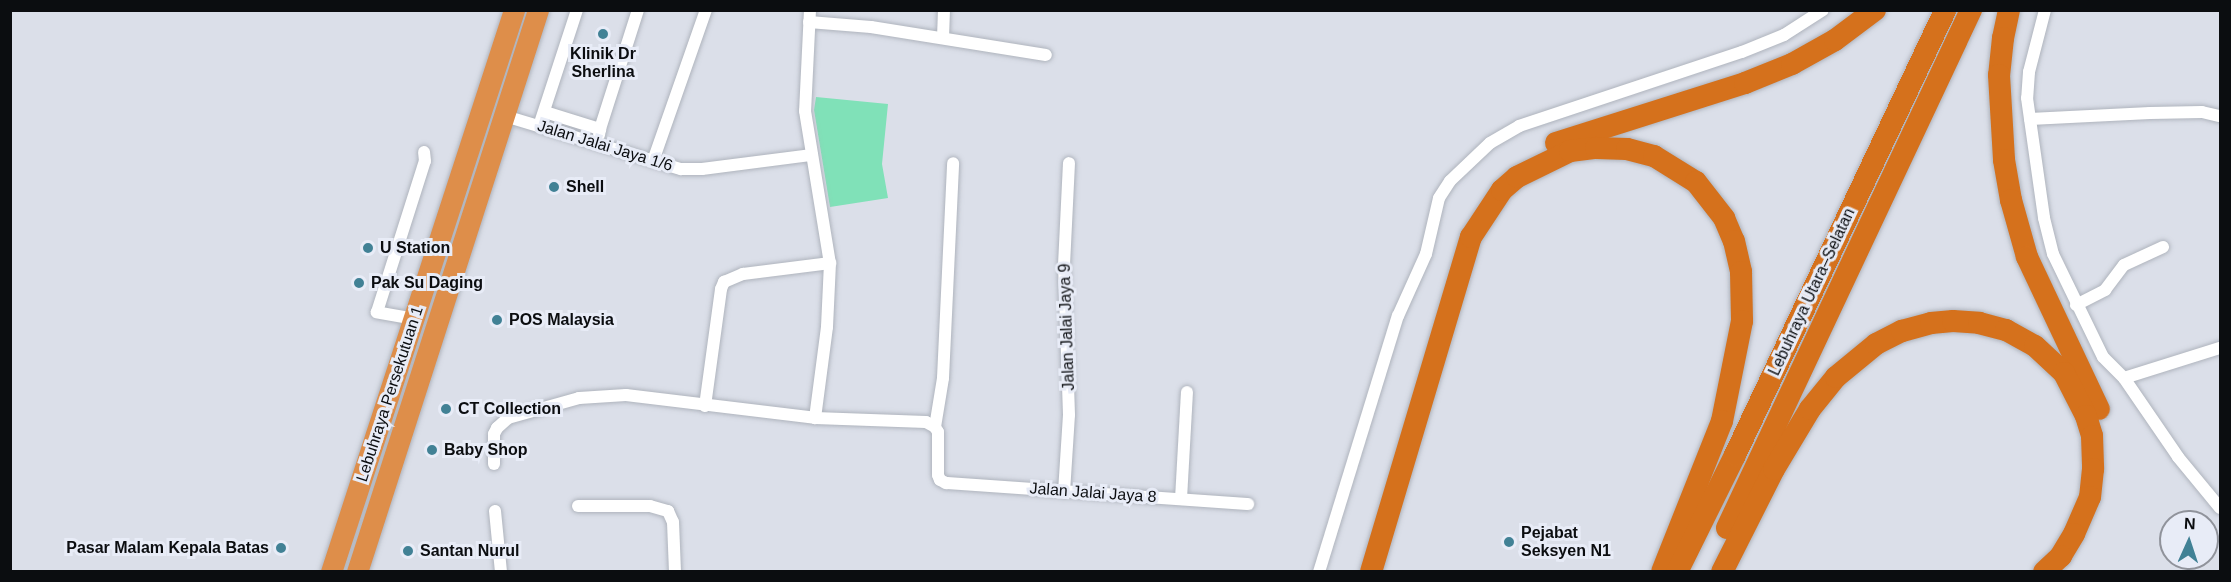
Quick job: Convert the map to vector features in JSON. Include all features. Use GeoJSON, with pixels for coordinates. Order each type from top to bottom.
{"type":"FeatureCollection","features":[{"type":"Feature","properties":{"kind":"highway","name":"Lebuhraya Persekutuan 1"},"geometry":{"type":"LineString","coordinates":[[331,572],[514,10]]}},
{"type":"Feature","properties":{"kind":"highway","name":"Lebuhraya Persekutuan 1"},"geometry":{"type":"LineString","coordinates":[[357,572],[538,10]]}},
{"type":"Feature","properties":{"kind":"highway"},"geometry":{"type":"LineString","coordinates":[[1355,572],[1458,235],[1467,218],[1503,172],[1541,148],[1745,83],[1792,63],[1835,40],[1875,10]]}},
{"type":"Feature","properties":{"kind":"highway","name":"Lebuhraya Utara–Selatan"},"geometry":{"type":"LineString","coordinates":[[1677,572],[1735,455],[1945,10]]}},
{"type":"Feature","properties":{"kind":"highway","name":"Lebuhraya Utara–Selatan"},"geometry":{"type":"LineString","coordinates":[[1707,572],[1971,10]]}},
{"type":"Feature","properties":{"kind":"highway"},"geometry":{"type":"LineString","coordinates":[[2009,10],[1999,75],[2004,160],[2011,200],[2027,258],[2092,391],[2101,414],[2108,444],[2102,504],[2086,538],[2060,572]]}},
{"type":"Feature","properties":{"kind":"highway"},"geometry":{"type":"LineString","coordinates":[[1371,572],[1471,237],[1502,190],[1517,177],[1570,151],[1596,148],[1627,149],[1654,156],[1696,182],[1724,218],[1734,241],[1741,272],[1742,321],[1722,421],[1662,572]]}},
{"type":"Feature","properties":{"kind":"highway"},"geometry":{"type":"LineString","coordinates":[[1722,572],[1774,469],[1810,409],[1836,377],[1876,344],[1902,331],[1931,323],[1953,321],[1979,322],[2006,330],[2035,346],[2064,373],[2086,416],[2093,447],[2090,497],[2070,541],[2061,555],[2044,572]]}},
{"type":"Feature","properties":{"kind":"street"},"geometry":{"type":"LineString","coordinates":[[539,126],[577,10]]}},
{"type":"Feature","properties":{"kind":"street"},"geometry":{"type":"LineString","coordinates":[[598,142],[600,129],[638,10]]}},
{"type":"Feature","properties":{"kind":"street"},"geometry":{"type":"LineString","coordinates":[[653,161],[706,10]]}},
{"type":"Feature","properties":{"kind":"street"},"geometry":{"type":"LineString","coordinates":[[943,38],[944,10]]}},
{"type":"Feature","properties":{"kind":"street"},"geometry":{"type":"LineString","coordinates":[[1319,572],[1398,316],[1426,254],[1439,198],[1450,181],[1490,143],[1519,126],[1742,52],[1784,35],[1823,10]]}},
{"type":"Feature","properties":{"kind":"street"},"geometry":{"type":"LineString","coordinates":[[815,418],[827,327],[830,263],[805,111],[809,16],[1046,55]]}},
{"type":"Feature","properties":{"kind":"street"},"geometry":{"type":"LineString","coordinates":[[2043,16],[2028,80],[2030,119],[2046,230],[2053,254],[2103,357],[2124,378],[2178,457],[2220,508]]}},
{"type":"Feature","properties":{"kind":"street"},"geometry":{"type":"LineString","coordinates":[[544,112],[600,129]]}},
{"type":"Feature","properties":{"kind":"street"},"geometry":{"type":"LineString","coordinates":[[2030,119],[2202,112],[2220,116]]}},
{"type":"Feature","properties":{"kind":"street","name":"Jalan Jalai Jaya 1/6"},"geometry":{"type":"LineString","coordinates":[[505,116],[598,142],[653,161],[695,170],[812,155]]}},
{"type":"Feature","properties":{"kind":"street"},"geometry":{"type":"LineString","coordinates":[[415,319],[377,312],[425,160],[424,152]]}},
{"type":"Feature","properties":{"kind":"street","name":"Jalan Jalai Jaya 9"},"geometry":{"type":"LineString","coordinates":[[1064,492],[1069,415],[1064,265],[1069,162]]}},
{"type":"Feature","properties":{"kind":"street"},"geometry":{"type":"LineString","coordinates":[[494,464],[497,428],[508,418],[579,398],[611,395],[815,418],[926,422],[935,427],[943,378],[953,163]]}},
{"type":"Feature","properties":{"kind":"street"},"geometry":{"type":"LineString","coordinates":[[2076,305],[2105,290],[2124,265],[2163,247]]}},
{"type":"Feature","properties":{"kind":"street"},"geometry":{"type":"LineString","coordinates":[[705,405],[721,289],[724,282],[743,274],[830,263]]}},
{"type":"Feature","properties":{"kind":"street"},"geometry":{"type":"LineString","coordinates":[[2124,378],[2220,348]]}},
{"type":"Feature","properties":{"kind":"street"},"geometry":{"type":"LineString","coordinates":[[1180,499],[1187,392]]}},
{"type":"Feature","properties":{"kind":"street","name":"Jalan Jalai Jaya 8"},"geometry":{"type":"LineString","coordinates":[[935,427],[939,438],[937,470],[940,480],[959,485],[1248,504]]}},
{"type":"Feature","properties":{"kind":"street"},"geometry":{"type":"LineString","coordinates":[[578,506],[658,507],[668,511],[673,522],[675,572]]}},
{"type":"Feature","properties":{"kind":"street"},"geometry":{"type":"LineString","coordinates":[[495,511],[501,572]]}},
{"type":"Feature","properties":{"kind":"green space"},"geometry":{"type":"Polygon","coordinates":[[[816,97],[888,104],[882,164],[888,198],[830,207],[814,110],[816,97]]]}},
{"type":"Feature","properties":{"kind":"place","name":"Klinik Dr Sherlina"},"geometry":{"type":"Point","coordinates":[603,34]}},
{"type":"Feature","properties":{"kind":"place","name":"Shell"},"geometry":{"type":"Point","coordinates":[554,187]}},
{"type":"Feature","properties":{"kind":"place","name":"U Station"},"geometry":{"type":"Point","coordinates":[368,248]}},
{"type":"Feature","properties":{"kind":"place","name":"Pak Su Daging"},"geometry":{"type":"Point","coordinates":[359,283]}},
{"type":"Feature","properties":{"kind":"place","name":"POS Malaysia"},"geometry":{"type":"Point","coordinates":[497,320]}},
{"type":"Feature","properties":{"kind":"place","name":"CT Collection"},"geometry":{"type":"Point","coordinates":[446,409]}},
{"type":"Feature","properties":{"kind":"place","name":"Baby Shop"},"geometry":{"type":"Point","coordinates":[432,450]}},
{"type":"Feature","properties":{"kind":"place","name":"Pejabat Seksyen N1"},"geometry":{"type":"Point","coordinates":[1509,542]}},
{"type":"Feature","properties":{"kind":"place","name":"Pasar Malam Kepala Batas"},"geometry":{"type":"Point","coordinates":[281,548]}},
{"type":"Feature","properties":{"kind":"place","name":"Santan Nurul"},"geometry":{"type":"Point","coordinates":[408,551]}}]}
